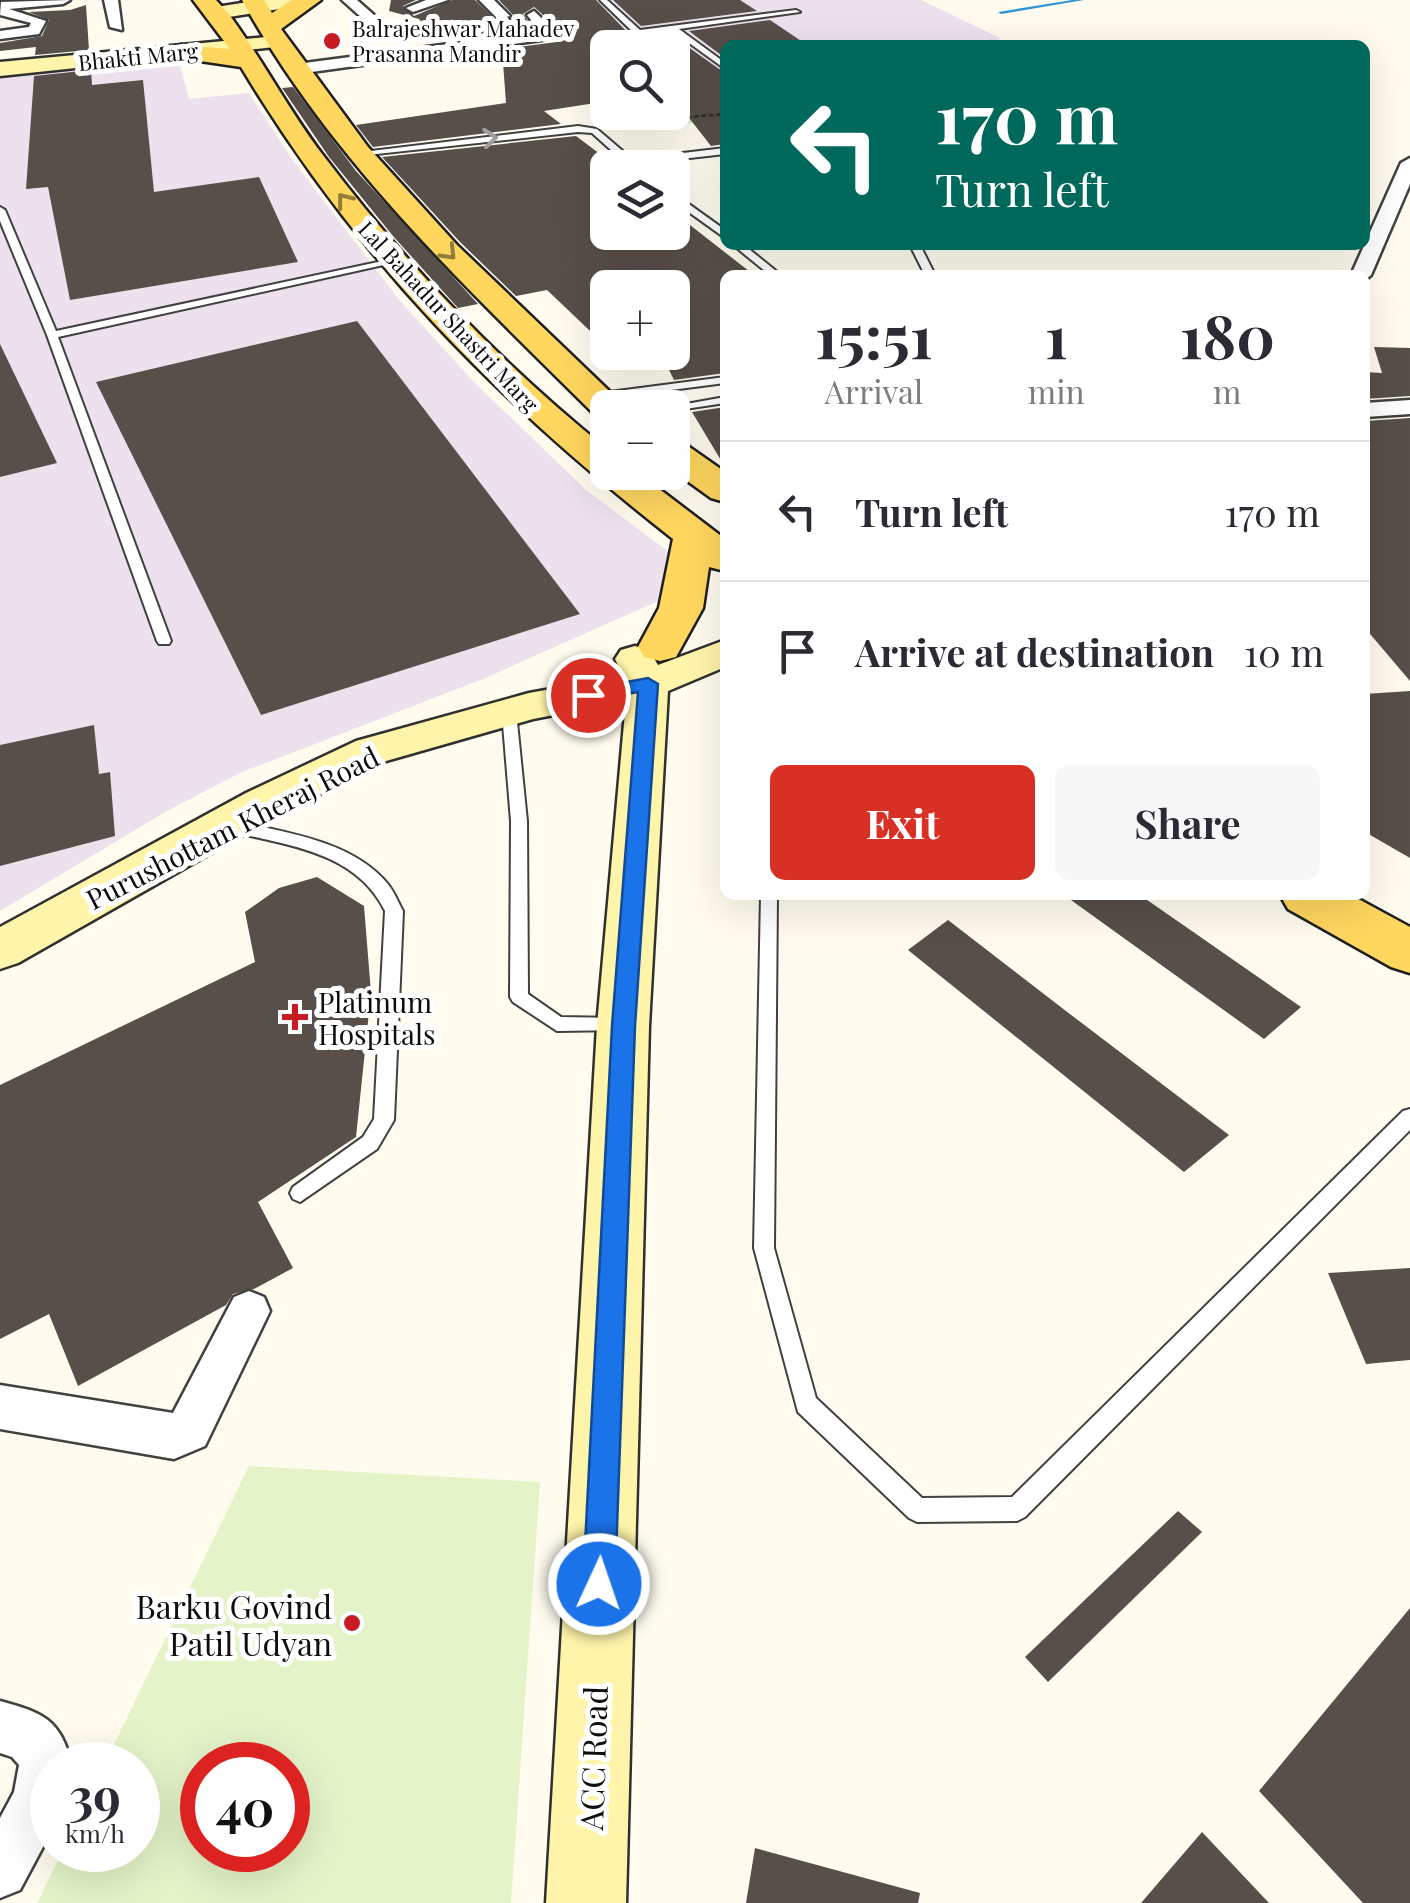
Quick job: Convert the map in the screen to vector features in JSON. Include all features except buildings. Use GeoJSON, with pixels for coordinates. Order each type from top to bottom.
{"type":"FeatureCollection","features":[{"type":"Feature","properties":{"kind":"main road"},"geometry":{"type":"LineString","coordinates":[[262,15],[287,11],[310,0]]}},
{"type":"Feature","properties":{"kind":"main road","name":"Lal Bahadur Shastri Marg"},"geometry":{"type":"LineString","coordinates":[[210,6],[313,161],[392,262],[538,413],[590,455]]}},
{"type":"Feature","properties":{"kind":"main road","name":"Lal Bahadur Shastri Marg"},"geometry":{"type":"LineString","coordinates":[[262,15],[358,153],[446,250],[590,390]]}},
{"type":"Feature","properties":{"kind":"main road"},"geometry":{"type":"LineString","coordinates":[[181,52],[222,54],[238,48]]}},
{"type":"Feature","properties":{"kind":"main road"},"geometry":{"type":"LineString","coordinates":[[690,465],[720,486]]}},
{"type":"Feature","properties":{"kind":"main road","name":"Lal Bahadur Shastri Marg"},"geometry":{"type":"LineString","coordinates":[[634,490],[709,548]]}},
{"type":"Feature","properties":{"kind":"main road"},"geometry":{"type":"LineString","coordinates":[[648,663],[681,608],[709,548]]}},
{"type":"Feature","properties":{"kind":"main road"},"geometry":{"type":"LineString","coordinates":[[1363,900],[1410,952]]}},
{"type":"Feature","properties":{"kind":"street"},"geometry":{"type":"LineString","coordinates":[[1,4],[63,0]]}},
{"type":"Feature","properties":{"kind":"street"},"geometry":{"type":"LineString","coordinates":[[111,0],[117,27]]}},
{"type":"Feature","properties":{"kind":"street"},"geometry":{"type":"LineString","coordinates":[[210,6],[262,15],[298,0]]}},
{"type":"Feature","properties":{"kind":"street"},"geometry":{"type":"LineString","coordinates":[[349,0],[385,30]]}},
{"type":"Feature","properties":{"kind":"street"},"geometry":{"type":"LineString","coordinates":[[486,0],[503,16]]}},
{"type":"Feature","properties":{"kind":"street"},"geometry":{"type":"LineString","coordinates":[[413,8],[435,2],[447,22]]}},
{"type":"Feature","properties":{"kind":"street"},"geometry":{"type":"LineString","coordinates":[[0,35],[34,31],[39,21],[1,4]]}},
{"type":"Feature","properties":{"kind":"street","name":"Bhakti Marg"},"geometry":{"type":"LineString","coordinates":[[238,48],[262,15]]}},
{"type":"Feature","properties":{"kind":"street"},"geometry":{"type":"LineString","coordinates":[[296,68],[551,35],[534,15]]}},
{"type":"Feature","properties":{"kind":"street"},"geometry":{"type":"LineString","coordinates":[[405,32],[422,53]]}},
{"type":"Feature","properties":{"kind":"street","name":"Bhakti Marg"},"geometry":{"type":"LineString","coordinates":[[0,70],[181,52]]}},
{"type":"Feature","properties":{"kind":"street"},"geometry":{"type":"LineString","coordinates":[[1363,270],[1410,164]]}},
{"type":"Feature","properties":{"kind":"street"},"geometry":{"type":"LineString","coordinates":[[1370,410],[1410,407]]}},
{"type":"Feature","properties":{"kind":"street"},"geometry":{"type":"LineString","coordinates":[[648,663],[720,620]]}},
{"type":"Feature","properties":{"kind":"street"},"geometry":{"type":"LineString","coordinates":[[648,663],[720,653]]}},
{"type":"Feature","properties":{"kind":"street","name":"Purushottam Kheraj Road"},"geometry":{"type":"LineString","coordinates":[[0,950],[226,824],[371,751],[519,709],[648,663]]}},
{"type":"Feature","properties":{"kind":"street","name":"ACC Road"},"geometry":{"type":"LineString","coordinates":[[586,1903],[624,1026],[648,663]]}},
{"type":"Feature","properties":{"kind":"street"},"geometry":{"type":"LineString","coordinates":[[0,1407],[174,1436],[189,1430],[249,1310]]}},
{"type":"Feature","properties":{"kind":"street"},"geometry":{"type":"LineString","coordinates":[[0,1728],[31,1737],[46,1757],[48,1780],[0,1870]]}},
{"type":"Feature","properties":{"kind":"lane"},"geometry":{"type":"LineString","coordinates":[[603,0],[638,32],[796,12]]}},
{"type":"Feature","properties":{"kind":"lane"},"geometry":{"type":"LineString","coordinates":[[672,28],[720,63]]}},
{"type":"Feature","properties":{"kind":"lane"},"geometry":{"type":"LineString","coordinates":[[358,153],[578,128],[594,131],[616,150]]}},
{"type":"Feature","properties":{"kind":"lane"},"geometry":{"type":"LineString","coordinates":[[690,156],[720,152]]}},
{"type":"Feature","properties":{"kind":"lane"},"geometry":{"type":"LineString","coordinates":[[690,209],[720,231]]}},
{"type":"Feature","properties":{"kind":"lane"},"geometry":{"type":"LineString","coordinates":[[0,210],[52,335],[164,641]]}},
{"type":"Feature","properties":{"kind":"lane"},"geometry":{"type":"LineString","coordinates":[[744,250],[770,270]]}},
{"type":"Feature","properties":{"kind":"lane"},"geometry":{"type":"LineString","coordinates":[[52,335],[392,262]]}},
{"type":"Feature","properties":{"kind":"lane"},"geometry":{"type":"LineString","coordinates":[[669,390],[720,381]]}},
{"type":"Feature","properties":{"kind":"lane"},"geometry":{"type":"LineString","coordinates":[[690,405],[720,401]]}},
{"type":"Feature","properties":{"kind":"lane"},"geometry":{"type":"LineString","coordinates":[[519,709],[519,997],[557,1024],[624,1026]]}},
{"type":"Feature","properties":{"kind":"lane"},"geometry":{"type":"LineString","coordinates":[[226,824],[346,857],[383,888],[394,912],[384,1120],[370,1143],[300,1193]]}},
{"type":"Feature","properties":{"kind":"lane"},"geometry":{"type":"LineString","coordinates":[[769,900],[764,1248],[806,1404],[917,1510],[1017,1509],[1410,1116]]}},
{"type":"Feature","properties":{"kind":"path"},"geometry":{"type":"LineString","coordinates":[[578,128],[720,114]]}},
{"type":"Feature","properties":{"kind":"shaded area"},"geometry":{"type":"Polygon","coordinates":[[[527,0],[921,0],[1000,38],[720,40],[720,107],[690,110],[690,30],[590,30],[590,37],[527,0]]]}},
{"type":"Feature","properties":{"kind":"shaded area"},"geometry":{"type":"Polygon","coordinates":[[[178,58],[189,99],[249,93],[295,163],[400,301],[475,383],[586,490],[685,564],[665,598],[483,679],[240,773],[167,811],[0,911],[0,75],[178,58]]]}},
{"type":"Feature","properties":{"kind":"green space"},"geometry":{"type":"Polygon","coordinates":[[[720,107],[720,120],[690,123],[690,110],[720,107]]]}},
{"type":"Feature","properties":{"kind":"green space","name":"Barku Govind Patil Udyan"},"geometry":{"type":"Polygon","coordinates":[[[249,1466],[540,1482],[511,1903],[37,1903],[52,1872],[160,1872],[160,1742],[115,1742],[249,1466]]]}},
{"type":"Feature","properties":{"kind":"waterway"},"geometry":{"type":"LineString","coordinates":[[1001,12],[1082,0]]}},
{"type":"Feature","properties":{"kind":"place","name":"Balrajeshwar Mahadev Prasanna Mandir"},"geometry":{"type":"Point","coordinates":[332,41]}},
{"type":"Feature","properties":{"kind":"place","name":"Platinum Hospitals"},"geometry":{"type":"Point","coordinates":[295,1017]}},
{"type":"Feature","properties":{"kind":"place","name":"Barku Govind Patil Udyan"},"geometry":{"type":"Point","coordinates":[352,1623]}},
{"type":"Feature","properties":{"kind":"route"},"geometry":{"type":"LineString","coordinates":[[588,695],[648,684],[624,1026],[599,1584]]}}]}
